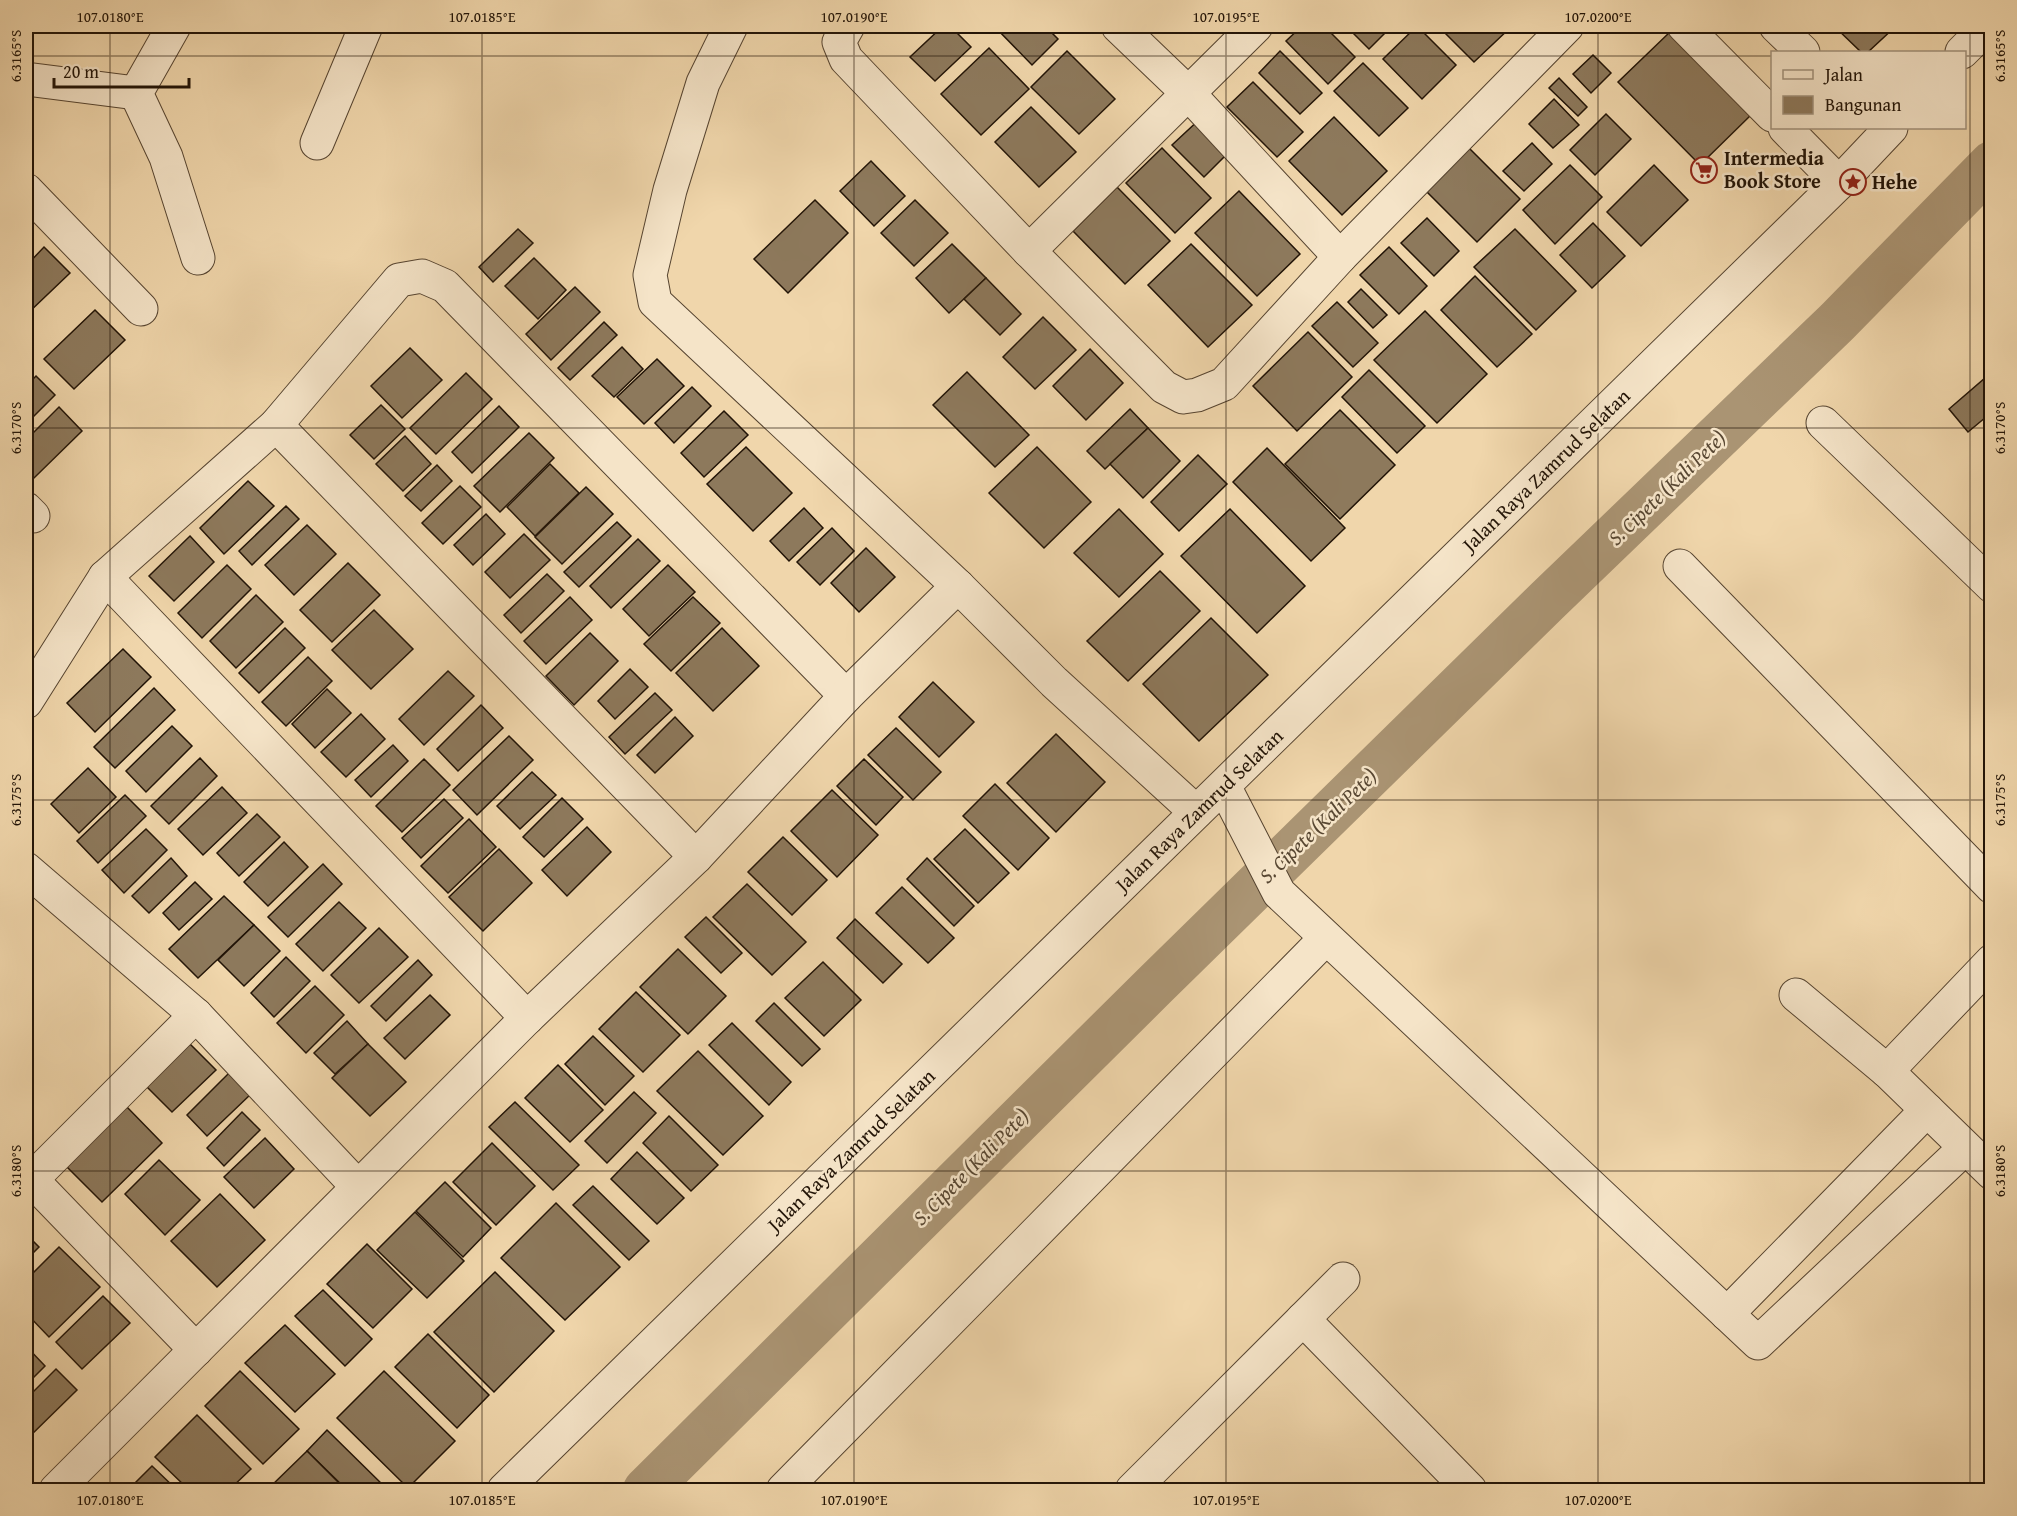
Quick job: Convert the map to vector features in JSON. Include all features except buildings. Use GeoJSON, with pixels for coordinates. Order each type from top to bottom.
{"type":"FeatureCollection","features":[{"type":"Feature","properties":{"kind":"street"},"geometry":{"type":"LineString","coordinates":[[136,93],[174,26]]}},
{"type":"Feature","properties":{"kind":"street"},"geometry":{"type":"LineString","coordinates":[[317,143],[366,26]]}},
{"type":"Feature","properties":{"kind":"street"},"geometry":{"type":"LineString","coordinates":[[731,26],[703,83],[670,190],[650,275],[655,302],[958,586],[1054,682],[1196,812]]}},
{"type":"Feature","properties":{"kind":"street"},"geometry":{"type":"LineString","coordinates":[[848,26],[839,42],[846,59],[1029,251],[1164,387],[1184,397],[1197,395],[1224,384],[1340,257],[1567,26]]}},
{"type":"Feature","properties":{"kind":"street"},"geometry":{"type":"LineString","coordinates":[[1118,26],[1188,93],[1340,257]]}},
{"type":"Feature","properties":{"kind":"street"},"geometry":{"type":"LineString","coordinates":[[1029,251],[1256,26]]}},
{"type":"Feature","properties":{"kind":"street"},"geometry":{"type":"LineString","coordinates":[[1684,26],[1771,113]]}},
{"type":"Feature","properties":{"kind":"street"},"geometry":{"type":"LineString","coordinates":[[1776,26],[1802,51]]}},
{"type":"Feature","properties":{"kind":"street"},"geometry":{"type":"LineString","coordinates":[[1963,51],[1988,26]]}},
{"type":"Feature","properties":{"kind":"street"},"geometry":{"type":"LineString","coordinates":[[26,79],[136,93]]}},
{"type":"Feature","properties":{"kind":"street"},"geometry":{"type":"LineString","coordinates":[[136,93],[166,157],[198,258]]}},
{"type":"Feature","properties":{"kind":"street"},"geometry":{"type":"LineString","coordinates":[[1786,129],[1839,183]]}},
{"type":"Feature","properties":{"kind":"street","name":"Jalan Raya Zamrud Selatan"},"geometry":{"type":"LineString","coordinates":[[504,1491],[1196,812],[1229,794],[1839,183],[1884,130]]}},
{"type":"Feature","properties":{"kind":"street"},"geometry":{"type":"LineString","coordinates":[[26,190],[141,309]]}},
{"type":"Feature","properties":{"kind":"street"},"geometry":{"type":"LineString","coordinates":[[26,702],[105,577],[276,425],[399,280],[422,276],[445,286],[846,696]]}},
{"type":"Feature","properties":{"kind":"street"},"geometry":{"type":"LineString","coordinates":[[1822,423],[1992,586]]}},
{"type":"Feature","properties":{"kind":"street"},"geometry":{"type":"LineString","coordinates":[[276,425],[696,857]]}},
{"type":"Feature","properties":{"kind":"street"},"geometry":{"type":"LineString","coordinates":[[1680,566],[1992,886]]}},
{"type":"Feature","properties":{"kind":"street"},"geometry":{"type":"LineString","coordinates":[[105,577],[526,1018]]}},
{"type":"Feature","properties":{"kind":"street"},"geometry":{"type":"LineString","coordinates":[[56,1491],[526,1018],[696,857],[846,696],[958,586]]}},
{"type":"Feature","properties":{"kind":"street"},"geometry":{"type":"LineString","coordinates":[[1229,794],[1279,893],[1758,1343],[1965,1148]]}},
{"type":"Feature","properties":{"kind":"street"},"geometry":{"type":"LineString","coordinates":[[26,869],[196,1015],[358,1187]]}},
{"type":"Feature","properties":{"kind":"street"},"geometry":{"type":"LineString","coordinates":[[783,1491],[1326,938]]}},
{"type":"Feature","properties":{"kind":"street"},"geometry":{"type":"LineString","coordinates":[[1887,1071],[1992,961]]}},
{"type":"Feature","properties":{"kind":"street"},"geometry":{"type":"LineString","coordinates":[[1796,994],[1887,1071],[1992,1173]]}},
{"type":"Feature","properties":{"kind":"street"},"geometry":{"type":"LineString","coordinates":[[196,1015],[28,1177],[196,1350]]}},
{"type":"Feature","properties":{"kind":"street"},"geometry":{"type":"LineString","coordinates":[[1727,1314],[1927,1110]]}},
{"type":"Feature","properties":{"kind":"street"},"geometry":{"type":"LineString","coordinates":[[1132,1491],[1343,1279]]}},
{"type":"Feature","properties":{"kind":"street"},"geometry":{"type":"LineString","coordinates":[[1303,1319],[1457,1486]]}},
{"type":"Feature","properties":{"kind":"waterway","name":"S. Cipete (Kali Pete)"},"geometry":{"type":"LineString","coordinates":[[646,1490],[1154,986],[1548,600],[1837,322],[1992,164]]}},
{"type":"Feature","properties":{"kind":"place","name":"Intermedia Book Store"},"geometry":{"type":"Point","coordinates":[1704,170]}},
{"type":"Feature","properties":{"kind":"place","name":"Hehe"},"geometry":{"type":"Point","coordinates":[1853,182]}}]}
